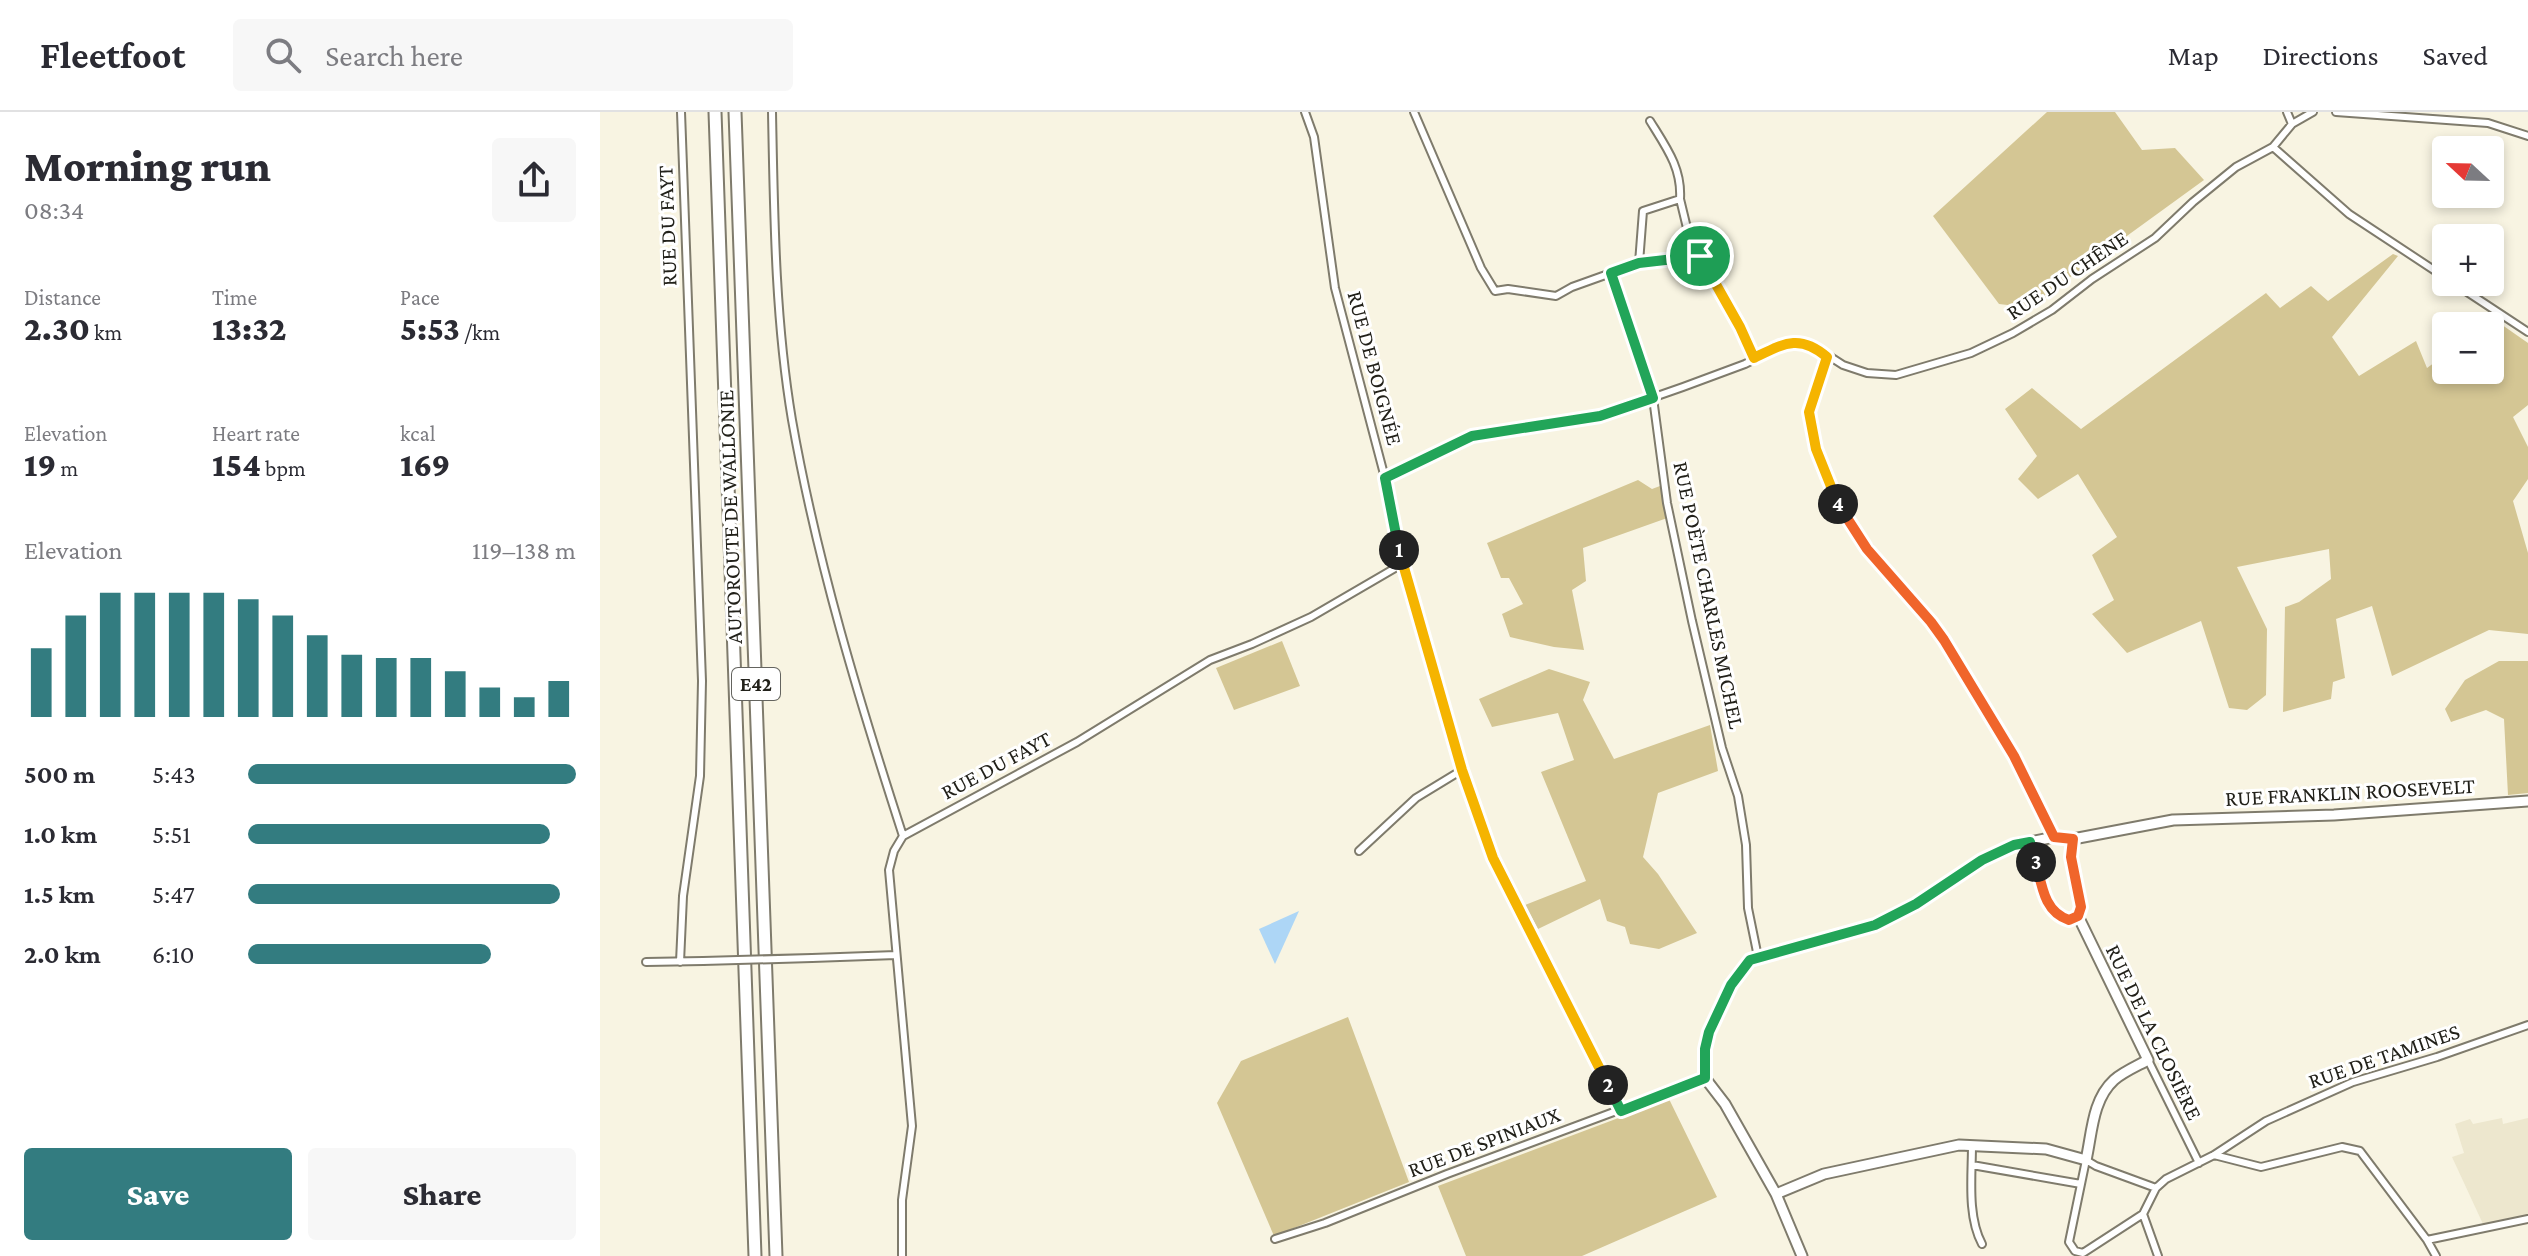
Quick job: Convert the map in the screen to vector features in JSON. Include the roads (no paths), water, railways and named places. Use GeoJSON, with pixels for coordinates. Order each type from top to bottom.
{"type":"FeatureCollection","features":[{"type":"Feature","properties":{"kind":"highway","name":"AUTOROUTE DE WALLONIE"},"geometry":{"type":"LineString","coordinates":[[715,112],[755,1256]]}},
{"type":"Feature","properties":{"kind":"highway","name":"AUTOROUTE DE WALLONIE"},"geometry":{"type":"LineString","coordinates":[[735,112],[776,1256]]}},
{"type":"Feature","properties":{"kind":"main road","name":"RUE FRANKLIN ROOSEVELT"},"geometry":{"type":"LineString","coordinates":[[1758,957],[1875,925],[1916,904],[1982,860],[2014,845],[2054,837],[2073,839],[2173,820],[2334,815],[2528,801]]}},
{"type":"Feature","properties":{"kind":"main road","name":"RUE DE LA CLOSIÈRE"},"geometry":{"type":"LineString","coordinates":[[2073,839],[2071,857],[2081,907],[2078,916],[2148,1060]]}},
{"type":"Feature","properties":{"kind":"main road"},"geometry":{"type":"LineString","coordinates":[[1758,957],[1750,960],[1731,985],[1716,1014],[1705,1049],[1705,1078],[1725,1104],[1776,1194],[1802,1256]]}},
{"type":"Feature","properties":{"kind":"main road"},"geometry":{"type":"LineString","coordinates":[[1776,1194],[1806,1180],[1846,1169],[1972,1144],[2046,1149],[2086,1160],[2093,1122],[2102,1096],[2115,1079],[2148,1060]]}},
{"type":"Feature","properties":{"kind":"street","name":"RUE DU FAYT"},"geometry":{"type":"LineString","coordinates":[[680,962],[683,896],[700,776],[702,681],[681,112]]}},
{"type":"Feature","properties":{"kind":"street"},"geometry":{"type":"LineString","coordinates":[[772,112],[775,262],[792,417],[818,550],[903,836],[894,851],[889,870],[912,1126],[902,1200],[902,1256]]}},
{"type":"Feature","properties":{"kind":"street","name":"RUE DE BOIGNÉE"},"geometry":{"type":"LineString","coordinates":[[1305,112],[1314,137],[1335,288],[1385,478],[1402,564],[1462,770],[1493,858],[1621,1111]]}},
{"type":"Feature","properties":{"kind":"street"},"geometry":{"type":"LineString","coordinates":[[1414,112],[1481,268],[1495,291],[1508,289],[1556,296],[1572,287],[1639,263],[1700,256]]}},
{"type":"Feature","properties":{"kind":"street"},"geometry":{"type":"LineString","coordinates":[[2287,112],[2292,124],[2313,112]]}},
{"type":"Feature","properties":{"kind":"street"},"geometry":{"type":"LineString","coordinates":[[2336,112],[2488,123],[2528,136]]}},
{"type":"Feature","properties":{"kind":"street"},"geometry":{"type":"LineString","coordinates":[[1385,478],[1472,436],[1600,416],[1754,358],[1687,228],[1676,162],[1650,121]]}},
{"type":"Feature","properties":{"kind":"street","name":"RUE DU CHÊNE"},"geometry":{"type":"LineString","coordinates":[[1754,358],[1798,341],[1867,373],[1896,375],[1971,353],[2052,310],[2092,279],[2155,238],[2236,167],[2273,147],[2292,124]]}},
{"type":"Feature","properties":{"kind":"street"},"geometry":{"type":"LineString","coordinates":[[2273,147],[2349,214],[2432,269]]}},
{"type":"Feature","properties":{"kind":"street"},"geometry":{"type":"LineString","coordinates":[[1639,263],[1643,211],[1680,199]]}},
{"type":"Feature","properties":{"kind":"street","name":"RUE POÈTE CHARLES MICHEL"},"geometry":{"type":"LineString","coordinates":[[1611,273],[1653,398],[1667,503],[1692,621],[1722,748],[1738,796],[1746,845],[1748,908],[1758,957]]}},
{"type":"Feature","properties":{"kind":"street"},"geometry":{"type":"LineString","coordinates":[[2473,296],[2528,332]]}},
{"type":"Feature","properties":{"kind":"street"},"geometry":{"type":"LineString","coordinates":[[1827,357],[1809,412],[1816,449],[1833,495],[1867,549],[1923,611],[1944,640],[2014,756],[2054,837]]}},
{"type":"Feature","properties":{"kind":"street","name":"RUE DU FAYT"},"geometry":{"type":"LineString","coordinates":[[903,836],[1077,742],[1210,660],[1311,617],[1402,564]]}},
{"type":"Feature","properties":{"kind":"street"},"geometry":{"type":"LineString","coordinates":[[1359,851],[1416,798],[1462,770]]}},
{"type":"Feature","properties":{"kind":"street"},"geometry":{"type":"LineString","coordinates":[[2030,842],[2049,907],[2059,917],[2069,920],[2078,916]]}},
{"type":"Feature","properties":{"kind":"street"},"geometry":{"type":"LineString","coordinates":[[646,962],[896,955]]}},
{"type":"Feature","properties":{"kind":"street","name":"RUE DE TAMINES"},"geometry":{"type":"LineString","coordinates":[[2156,1188],[2166,1179],[2214,1155],[2266,1121],[2353,1082],[2528,1025]]}},
{"type":"Feature","properties":{"kind":"street","name":"RUE DE LA CLOSIÈRE"},"geometry":{"type":"LineString","coordinates":[[2148,1060],[2199,1163]]}},
{"type":"Feature","properties":{"kind":"street","name":"RUE DE SPINIAUX"},"geometry":{"type":"LineString","coordinates":[[1275,1239],[1325,1223],[1705,1078]]}},
{"type":"Feature","properties":{"kind":"street"},"geometry":{"type":"LineString","coordinates":[[1972,1144],[1970,1179],[1982,1244]]}},
{"type":"Feature","properties":{"kind":"street"},"geometry":{"type":"LineString","coordinates":[[2214,1155],[2261,1167],[2342,1147],[2360,1151],[2436,1256]]}},
{"type":"Feature","properties":{"kind":"street"},"geometry":{"type":"LineString","coordinates":[[2086,1160],[2156,1188],[2143,1214],[2083,1253],[2075,1251],[2069,1242],[2086,1160]]}},
{"type":"Feature","properties":{"kind":"street"},"geometry":{"type":"LineString","coordinates":[[1972,1165],[2081,1184]]}},
{"type":"Feature","properties":{"kind":"street"},"geometry":{"type":"LineString","coordinates":[[2143,1214],[2158,1256]]}},
{"type":"Feature","properties":{"kind":"street"},"geometry":{"type":"LineString","coordinates":[[2427,1240],[2528,1219]]}},
{"type":"Feature","properties":{"kind":"water"},"geometry":{"type":"Polygon","coordinates":[[[1299,911],[1275,964],[1259,929],[1299,911]]]}}]}
